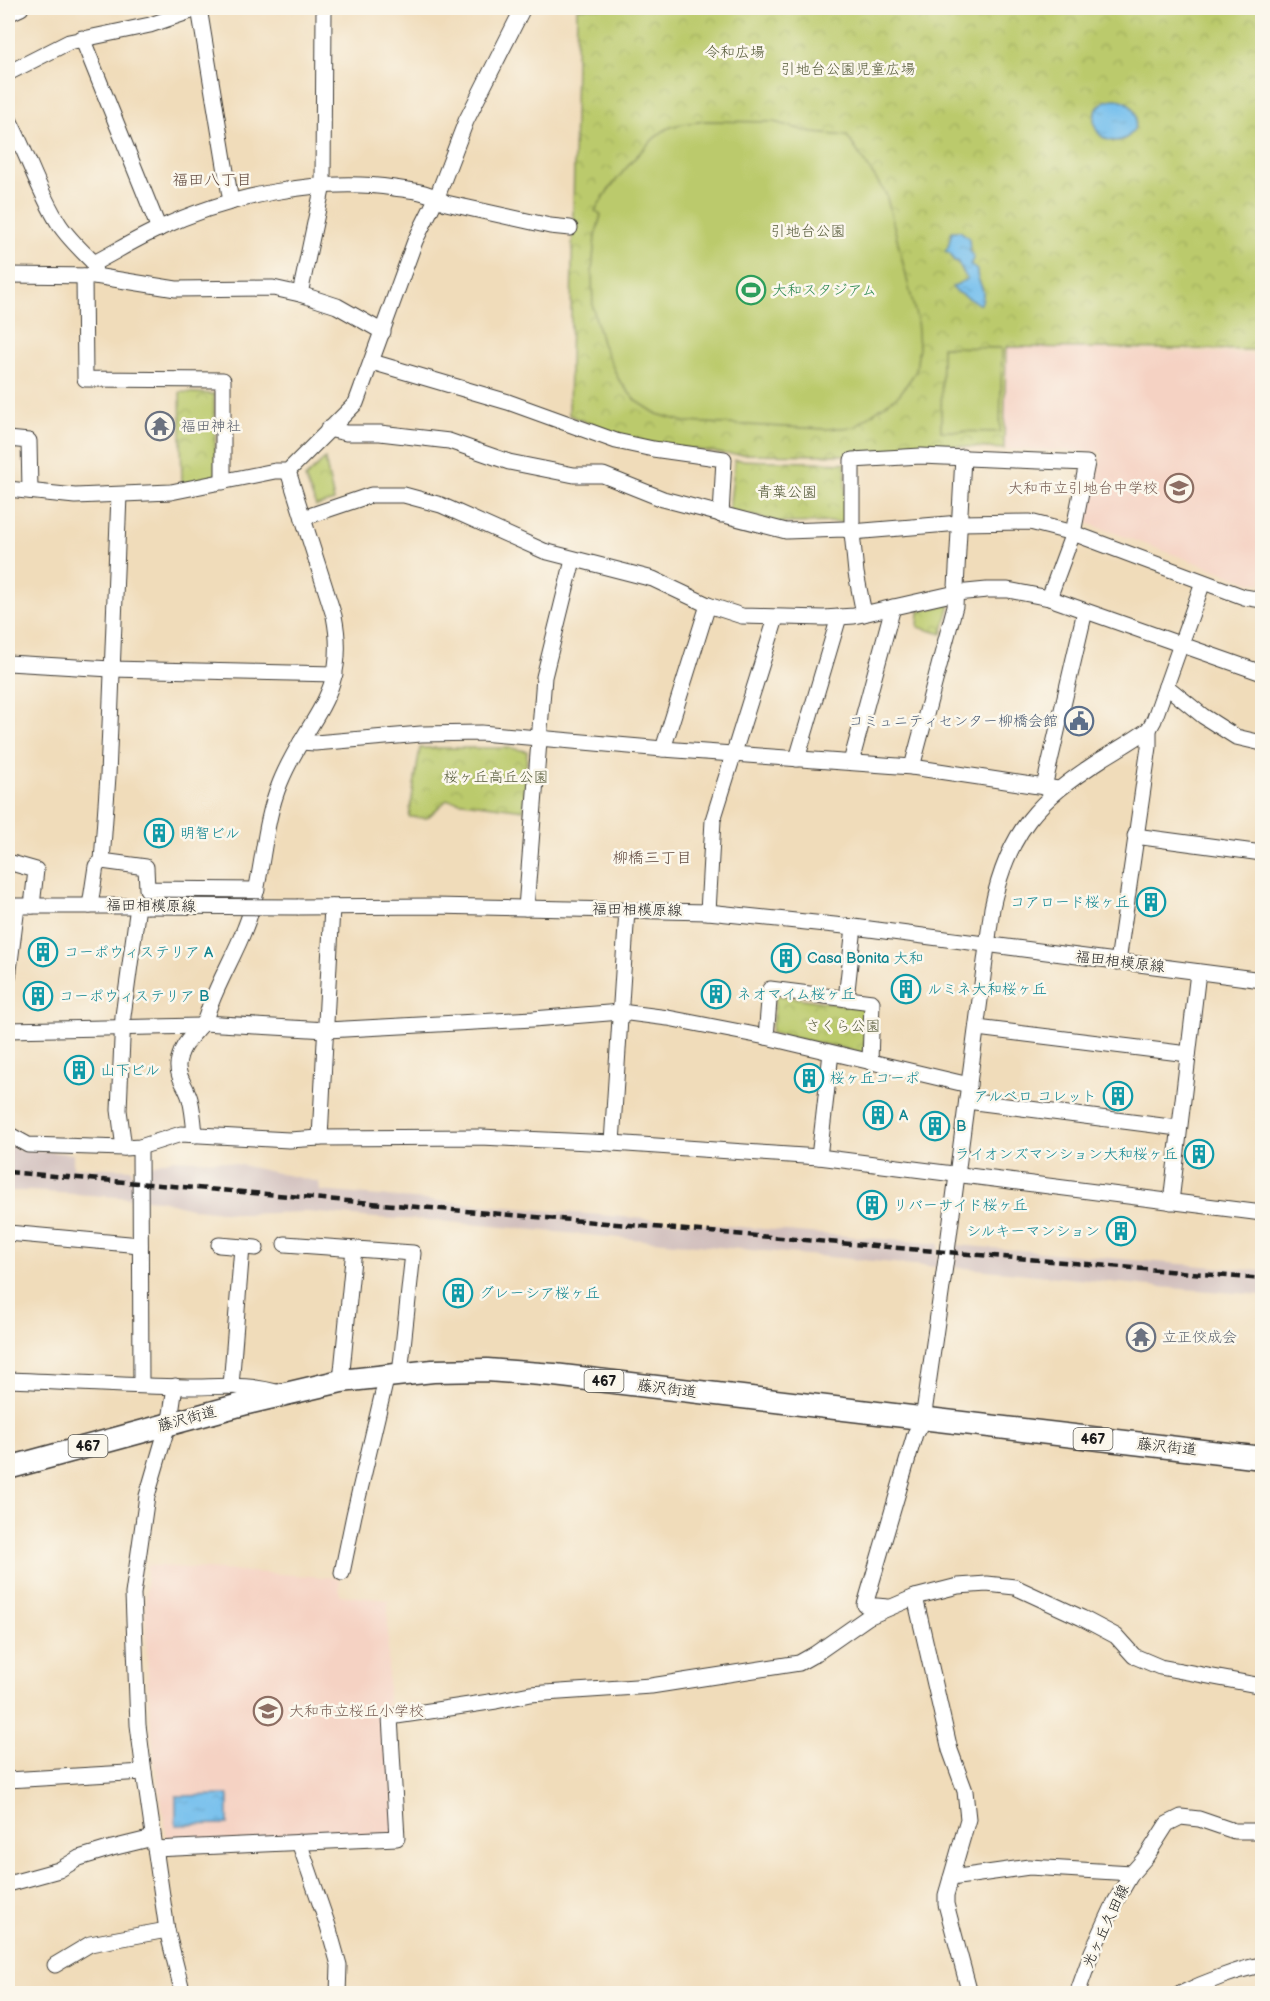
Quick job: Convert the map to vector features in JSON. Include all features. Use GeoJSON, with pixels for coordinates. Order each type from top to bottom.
{"type":"FeatureCollection","features":[{"type":"Feature","properties":{"kind":"highway","name":"藤沢街道"},"geometry":{"type":"LineString","coordinates":[[8,1468],[285,1394],[341,1382],[433,1371],[487,1370],[554,1375],[1263,1458]]}},
{"type":"Feature","properties":{"kind":"street"},"geometry":{"type":"LineString","coordinates":[[8,14],[21,8]]}},
{"type":"Feature","properties":{"kind":"street"},"geometry":{"type":"LineString","coordinates":[[8,73],[69,42],[150,25],[200,8],[231,202]]}},
{"type":"Feature","properties":{"kind":"street"},"geometry":{"type":"LineString","coordinates":[[300,294],[323,185],[324,8]]}},
{"type":"Feature","properties":{"kind":"street"},"geometry":{"type":"LineString","coordinates":[[8,489],[75,496],[171,492],[275,471],[288,471],[356,403],[415,241],[437,197],[466,121],[523,8]]}},
{"type":"Feature","properties":{"kind":"street"},"geometry":{"type":"LineString","coordinates":[[82,38],[159,229]]}},
{"type":"Feature","properties":{"kind":"street"},"geometry":{"type":"LineString","coordinates":[[8,118],[45,200],[91,271],[85,379],[223,380],[223,482]]}},
{"type":"Feature","properties":{"kind":"street"},"geometry":{"type":"LineString","coordinates":[[91,271],[159,229],[196,213],[267,194],[323,185],[372,184],[432,194],[446,203],[550,226],[570,228]]}},
{"type":"Feature","properties":{"kind":"street"},"geometry":{"type":"LineString","coordinates":[[8,275],[91,271],[176,289],[273,288],[337,306],[383,332]]}},
{"type":"Feature","properties":{"kind":"street"},"geometry":{"type":"LineString","coordinates":[[372,363],[508,402],[616,441],[653,449],[724,459],[721,515]]}},
{"type":"Feature","properties":{"kind":"street"},"geometry":{"type":"LineString","coordinates":[[328,429],[346,433],[449,441],[509,462],[574,475],[603,475],[663,499],[786,531],[844,529],[852,532],[960,523],[1030,522],[1073,532],[1244,597],[1263,600]]}},
{"type":"Feature","properties":{"kind":"street"},"geometry":{"type":"LineString","coordinates":[[8,439],[29,441],[30,491]]}},
{"type":"Feature","properties":{"kind":"street"},"geometry":{"type":"LineString","coordinates":[[864,614],[856,573],[852,532],[852,460],[921,456],[1087,462],[1073,532],[1049,598]]}},
{"type":"Feature","properties":{"kind":"street"},"geometry":{"type":"LineString","coordinates":[[912,767],[955,606],[963,457]]}},
{"type":"Feature","properties":{"kind":"street"},"geometry":{"type":"LineString","coordinates":[[195,1135],[190,1097],[178,1067],[182,1045],[202,1024],[246,927],[257,890],[269,822],[279,783],[324,705],[335,674],[339,654],[334,616],[288,471]]}},
{"type":"Feature","properties":{"kind":"street"},"geometry":{"type":"LineString","coordinates":[[90,906],[96,866],[102,861],[108,776],[119,495]]}},
{"type":"Feature","properties":{"kind":"street"},"geometry":{"type":"LineString","coordinates":[[303,518],[371,495],[404,495],[441,505],[515,540],[573,560],[653,579],[708,605],[742,616],[839,617],[864,614],[956,593],[1008,590],[1049,598],[1263,673]]}},
{"type":"Feature","properties":{"kind":"street"},"geometry":{"type":"LineString","coordinates":[[526,908],[546,665],[573,560]]}},
{"type":"Feature","properties":{"kind":"street"},"geometry":{"type":"LineString","coordinates":[[1118,962],[1149,747],[1149,729],[1203,582]]}},
{"type":"Feature","properties":{"kind":"street"},"geometry":{"type":"LineString","coordinates":[[663,749],[708,605]]}},
{"type":"Feature","properties":{"kind":"street"},"geometry":{"type":"LineString","coordinates":[[851,762],[893,607]]}},
{"type":"Feature","properties":{"kind":"street"},"geometry":{"type":"LineString","coordinates":[[1051,788],[1085,611]]}},
{"type":"Feature","properties":{"kind":"street"},"geometry":{"type":"LineString","coordinates":[[797,759],[839,617]]}},
{"type":"Feature","properties":{"kind":"street"},"geometry":{"type":"LineString","coordinates":[[708,912],[713,820],[776,618]]}},
{"type":"Feature","properties":{"kind":"street"},"geometry":{"type":"LineString","coordinates":[[8,663],[111,669],[335,674]]}},
{"type":"Feature","properties":{"kind":"street"},"geometry":{"type":"LineString","coordinates":[[1166,686],[1203,716],[1236,737],[1263,743]]}},
{"type":"Feature","properties":{"kind":"street"},"geometry":{"type":"LineString","coordinates":[[891,1607],[865,1605],[915,1434],[923,1420],[992,908],[1004,863],[1021,829],[1051,788],[1149,729]]}},
{"type":"Feature","properties":{"kind":"street"},"geometry":{"type":"LineString","coordinates":[[301,742],[315,743],[421,734],[481,733],[912,767],[1051,788]]}},
{"type":"Feature","properties":{"kind":"street"},"geometry":{"type":"LineString","coordinates":[[1135,836],[1263,853]]}},
{"type":"Feature","properties":{"kind":"street"},"geometry":{"type":"LineString","coordinates":[[102,861],[146,867],[147,889],[257,890]]}},
{"type":"Feature","properties":{"kind":"street"},"geometry":{"type":"LineString","coordinates":[[8,862],[36,870],[19,906],[8,978]]}},
{"type":"Feature","properties":{"kind":"street","name":"福田相模原線"},"geometry":{"type":"LineString","coordinates":[[19,906],[526,908],[708,912],[854,927],[1263,980]]}},
{"type":"Feature","properties":{"kind":"street"},"geometry":{"type":"LineString","coordinates":[[124,1148],[118,1110],[122,1028],[143,906]]}},
{"type":"Feature","properties":{"kind":"street"},"geometry":{"type":"LineString","coordinates":[[320,1138],[332,907]]}},
{"type":"Feature","properties":{"kind":"street"},"geometry":{"type":"LineString","coordinates":[[612,1143],[627,910]]}},
{"type":"Feature","properties":{"kind":"street"},"geometry":{"type":"LineString","coordinates":[[846,999],[854,927]]}},
{"type":"Feature","properties":{"kind":"street"},"geometry":{"type":"LineString","coordinates":[[1171,1202],[1198,972]]}},
{"type":"Feature","properties":{"kind":"street"},"geometry":{"type":"LineString","coordinates":[[766,1037],[770,989],[872,1002],[870,1062]]}},
{"type":"Feature","properties":{"kind":"street"},"geometry":{"type":"LineString","coordinates":[[8,1030],[202,1024],[327,1030],[621,1012],[766,1037],[969,1085]]}},
{"type":"Feature","properties":{"kind":"street"},"geometry":{"type":"LineString","coordinates":[[977,1028],[1188,1054]]}},
{"type":"Feature","properties":{"kind":"street"},"geometry":{"type":"LineString","coordinates":[[819,1158],[831,1053]]}},
{"type":"Feature","properties":{"kind":"street"},"geometry":{"type":"LineString","coordinates":[[967,1101],[1178,1128]]}},
{"type":"Feature","properties":{"kind":"street"},"geometry":{"type":"LineString","coordinates":[[8,1134],[28,1145],[124,1148],[140,1147],[181,1134],[289,1140],[481,1137],[612,1143],[819,1158],[1263,1213]]}},
{"type":"Feature","properties":{"kind":"street"},"geometry":{"type":"LineString","coordinates":[[140,1147],[141,1385]]}},
{"type":"Feature","properties":{"kind":"street"},"geometry":{"type":"LineString","coordinates":[[8,1233],[140,1245]]}},
{"type":"Feature","properties":{"kind":"street"},"geometry":{"type":"LineString","coordinates":[[285,1244],[413,1253],[394,1375],[354,1515],[342,1573]]}},
{"type":"Feature","properties":{"kind":"street"},"geometry":{"type":"LineString","coordinates":[[219,1245],[249,1248],[231,1386]]}},
{"type":"Feature","properties":{"kind":"street"},"geometry":{"type":"LineString","coordinates":[[341,1382],[354,1249]]}},
{"type":"Feature","properties":{"kind":"street"},"geometry":{"type":"LineString","coordinates":[[8,1380],[261,1387],[285,1394]]}},
{"type":"Feature","properties":{"kind":"street"},"geometry":{"type":"LineString","coordinates":[[175,1386],[168,1425],[147,1496],[133,1594],[138,1725],[167,1930],[183,1994]]}},
{"type":"Feature","properties":{"kind":"street"},"geometry":{"type":"LineString","coordinates":[[8,1884],[59,1870],[79,1858],[154,1844],[397,1838],[390,1716],[530,1694],[651,1686],[799,1663],[868,1617],[915,1597],[958,1586],[987,1584],[1015,1587],[1116,1636],[1134,1656],[1160,1667],[1263,1686]]}},
{"type":"Feature","properties":{"kind":"street"},"geometry":{"type":"LineString","coordinates":[[915,1597],[950,1750],[965,1791],[968,1819],[946,1895],[946,1904],[970,1994]]}},
{"type":"Feature","properties":{"kind":"street"},"geometry":{"type":"LineString","coordinates":[[8,1780],[144,1772]]}},
{"type":"Feature","properties":{"kind":"street","name":"光ヶ丘久田線"},"geometry":{"type":"LineString","coordinates":[[1077,1994],[1092,1952],[1132,1873],[1146,1857],[1167,1824],[1180,1817],[1199,1819],[1234,1831],[1263,1831]]}},
{"type":"Feature","properties":{"kind":"street"},"geometry":{"type":"LineString","coordinates":[[299,1842],[339,1965],[338,1994]]}},
{"type":"Feature","properties":{"kind":"street"},"geometry":{"type":"LineString","coordinates":[[951,1878],[1029,1867],[1132,1873]]}},
{"type":"Feature","properties":{"kind":"street"},"geometry":{"type":"LineString","coordinates":[[55,1965],[90,1944],[167,1930]]}},
{"type":"Feature","properties":{"kind":"street"},"geometry":{"type":"LineString","coordinates":[[1180,1994],[1197,1985],[1249,1967],[1263,1965]]}},
{"type":"Feature","properties":{"kind":"shaded area","name":"大和市立引地台中学校"},"geometry":{"type":"Polygon","coordinates":[[[1006,347],[1262,354],[1262,584],[1249,582],[1087,523],[1102,452],[1004,449],[1006,347]]]}},
{"type":"Feature","properties":{"kind":"shaded area"},"geometry":{"type":"Polygon","coordinates":[[[8,1143],[18,1149],[73,1154],[73,1167],[132,1169],[132,1198],[8,1191],[8,1143]]]}},
{"type":"Feature","properties":{"kind":"shaded area"},"geometry":{"type":"Polygon","coordinates":[[[172,1159],[222,1161],[319,1182],[320,1191],[939,1244],[937,1267],[426,1220],[306,1212],[242,1214],[194,1209],[160,1200],[144,1199],[144,1167],[172,1159]]]}},
{"type":"Feature","properties":{"kind":"shaded area"},"geometry":{"type":"Polygon","coordinates":[[[957,1245],[1262,1271],[1262,1295],[955,1267],[957,1245]]]}},
{"type":"Feature","properties":{"kind":"shaded area","name":"大和市立桜丘小学校"},"geometry":{"type":"Polygon","coordinates":[[[147,1565],[339,1578],[340,1595],[388,1600],[388,1718],[395,1836],[168,1844],[154,1759],[149,1704],[145,1612],[147,1565]]]}},
{"type":"Feature","properties":{"kind":"green space","name":"引地台公園"},"geometry":{"type":"Polygon","coordinates":[[[577,8],[1262,8],[1262,350],[1006,347],[1004,449],[923,444],[858,455],[724,454],[626,439],[569,415],[577,8]]]}},
{"type":"Feature","properties":{"kind":"green space","name":"大和スタジアム"},"geometry":{"type":"Polygon","coordinates":[[[704,121],[774,122],[813,133],[847,136],[886,194],[917,320],[919,347],[916,371],[900,394],[854,427],[826,429],[685,422],[657,414],[635,400],[619,380],[602,343],[593,308],[592,272],[595,237],[601,215],[595,211],[629,164],[652,140],[671,127],[704,121]]]}},
{"type":"Feature","properties":{"kind":"green space"},"geometry":{"type":"Polygon","coordinates":[[[942,347],[1002,348],[1000,432],[941,431],[942,347]]]}},
{"type":"Feature","properties":{"kind":"green space"},"geometry":{"type":"Polygon","coordinates":[[[180,392],[214,394],[216,477],[182,484],[180,392]]]}},
{"type":"Feature","properties":{"kind":"green space"},"geometry":{"type":"Polygon","coordinates":[[[325,459],[334,501],[316,506],[305,478],[325,459]]]}},
{"type":"Feature","properties":{"kind":"green space","name":"青葉公園"},"geometry":{"type":"Polygon","coordinates":[[[735,460],[846,463],[844,522],[782,523],[729,510],[735,460]]]}},
{"type":"Feature","properties":{"kind":"green space"},"geometry":{"type":"Polygon","coordinates":[[[950,604],[942,634],[918,627],[919,611],[950,604]]]}},
{"type":"Feature","properties":{"kind":"green space","name":"桜ヶ丘高丘公園"},"geometry":{"type":"Polygon","coordinates":[[[420,748],[511,748],[527,751],[524,810],[447,800],[427,818],[409,817],[420,748]]]}},
{"type":"Feature","properties":{"kind":"green space","name":"さくら公園"},"geometry":{"type":"Polygon","coordinates":[[[776,995],[866,1008],[864,1053],[771,1033],[776,995]]]}},
{"type":"Feature","properties":{"kind":"water"},"geometry":{"type":"Polygon","coordinates":[[[1115,99],[1130,105],[1136,120],[1130,135],[1115,141],[1100,135],[1094,120],[1100,105],[1115,99]]]}},
{"type":"Feature","properties":{"kind":"water"},"geometry":{"type":"Polygon","coordinates":[[[952,231],[960,231],[969,238],[970,251],[974,257],[970,265],[977,270],[983,293],[981,304],[960,294],[952,287],[967,279],[957,261],[954,261],[950,253],[945,251],[952,231]]]}},
{"type":"Feature","properties":{"kind":"water"},"geometry":{"type":"Polygon","coordinates":[[[228,1795],[228,1824],[176,1825],[176,1796],[228,1795]]]}},
{"type":"Feature","properties":{"kind":"railway"},"geometry":{"type":"LineString","coordinates":[[8,1172],[1262,1279]]}},
{"type":"Feature","properties":{"kind":"place","name":"大和スタジアム"},"geometry":{"type":"Point","coordinates":[751,290]}},
{"type":"Feature","properties":{"kind":"place","name":"福田神社"},"geometry":{"type":"Point","coordinates":[160,426]}},
{"type":"Feature","properties":{"kind":"place","name":"大和市立引地台中学校"},"geometry":{"type":"Point","coordinates":[1179,488]}},
{"type":"Feature","properties":{"kind":"place","name":"コミュニティセンター柳橋会館"},"geometry":{"type":"Point","coordinates":[1079,721]}},
{"type":"Feature","properties":{"kind":"place","name":"明智ビル"},"geometry":{"type":"Point","coordinates":[159,833]}},
{"type":"Feature","properties":{"kind":"place","name":"コアロード桜ヶ丘"},"geometry":{"type":"Point","coordinates":[1151,902]}},
{"type":"Feature","properties":{"kind":"place","name":"コーポウィステリア A"},"geometry":{"type":"Point","coordinates":[43,952]}},
{"type":"Feature","properties":{"kind":"place","name":"Casa Bonita 大和"},"geometry":{"type":"Point","coordinates":[786,958]}},
{"type":"Feature","properties":{"kind":"place","name":"ルミネ大和桜ヶ丘"},"geometry":{"type":"Point","coordinates":[906,989]}},
{"type":"Feature","properties":{"kind":"place","name":"ネオマイム桜ヶ丘"},"geometry":{"type":"Point","coordinates":[716,994]}},
{"type":"Feature","properties":{"kind":"place","name":"コーポウィステリア B"},"geometry":{"type":"Point","coordinates":[38,996]}},
{"type":"Feature","properties":{"kind":"place","name":"山下ビル"},"geometry":{"type":"Point","coordinates":[79,1070]}},
{"type":"Feature","properties":{"kind":"place","name":"桜ヶ丘コーポ"},"geometry":{"type":"Point","coordinates":[809,1078]}},
{"type":"Feature","properties":{"kind":"place","name":"アルベロ コレット"},"geometry":{"type":"Point","coordinates":[1118,1096]}},
{"type":"Feature","properties":{"kind":"place","name":"A"},"geometry":{"type":"Point","coordinates":[878,1115]}},
{"type":"Feature","properties":{"kind":"place","name":"B"},"geometry":{"type":"Point","coordinates":[935,1126]}},
{"type":"Feature","properties":{"kind":"place","name":"ライオンズマンション大和桜ヶ丘"},"geometry":{"type":"Point","coordinates":[1199,1154]}},
{"type":"Feature","properties":{"kind":"place","name":"リバーサイド桜ヶ丘"},"geometry":{"type":"Point","coordinates":[872,1205]}},
{"type":"Feature","properties":{"kind":"place","name":"シルキーマンション"},"geometry":{"type":"Point","coordinates":[1121,1231]}},
{"type":"Feature","properties":{"kind":"place","name":"グレーシア桜ヶ丘"},"geometry":{"type":"Point","coordinates":[458,1293]}},
{"type":"Feature","properties":{"kind":"place","name":"立正佼成会"},"geometry":{"type":"Point","coordinates":[1141,1337]}},
{"type":"Feature","properties":{"kind":"place","name":"大和市立桜丘小学校"},"geometry":{"type":"Point","coordinates":[268,1711]}},
{"type":"Feature","properties":{"kind":"district","name":"福田八丁目"},"geometry":{"type":"Point","coordinates":[212,180]}},
{"type":"Feature","properties":{"kind":"district","name":"柳橋三丁目"},"geometry":{"type":"Point","coordinates":[652,858]}},
{"type":"Feature","properties":{"kind":"park label","name":"令和広場"},"geometry":{"type":"Point","coordinates":[735,52]}},
{"type":"Feature","properties":{"kind":"park label","name":"引地台公園児童広場"},"geometry":{"type":"Point","coordinates":[848,69]}}]}
